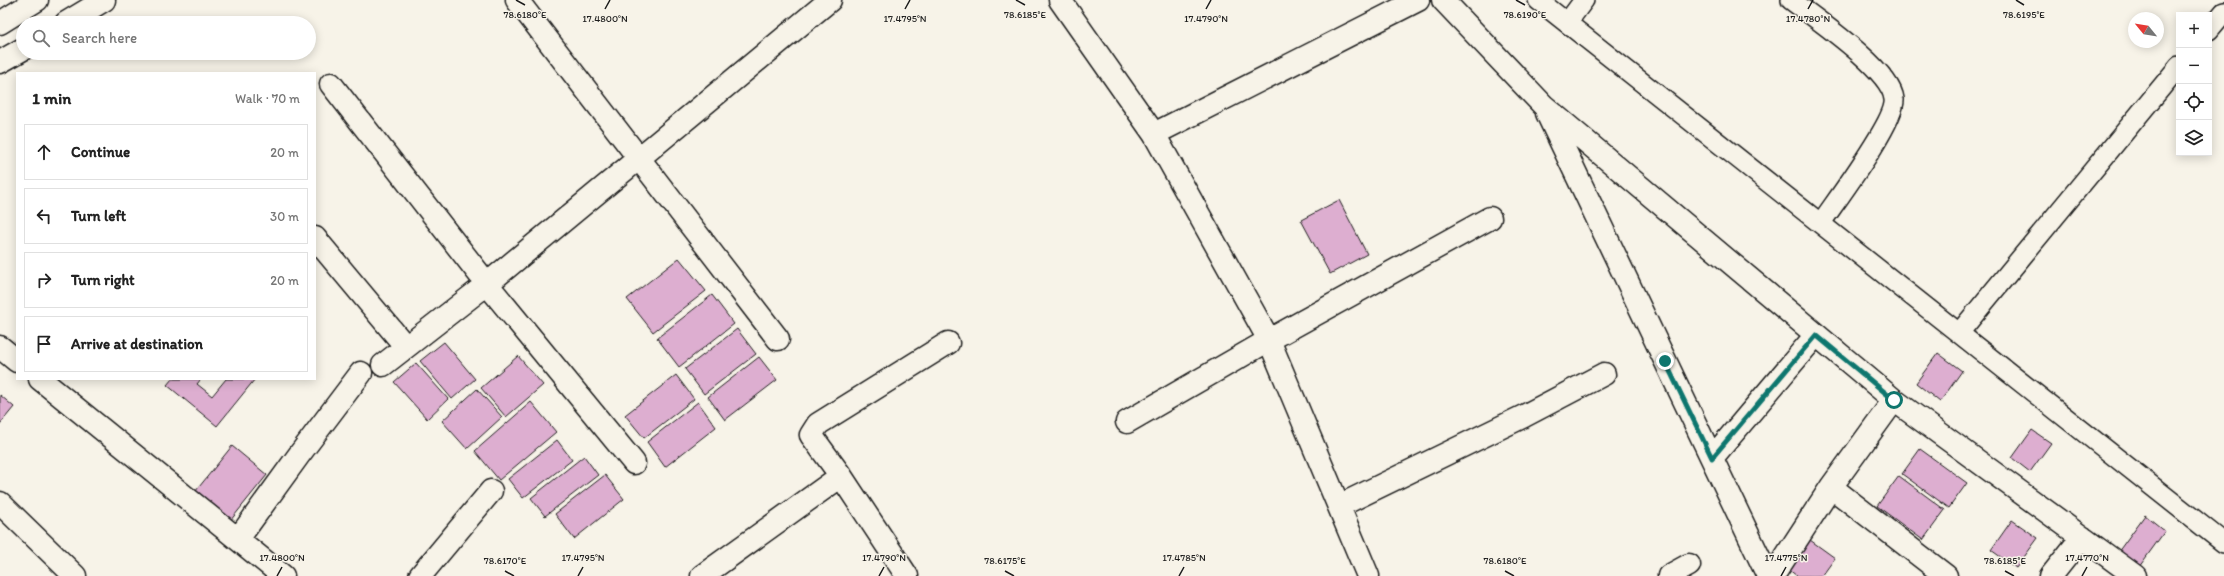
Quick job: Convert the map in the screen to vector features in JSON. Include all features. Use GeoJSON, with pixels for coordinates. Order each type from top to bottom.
{"type":"FeatureCollection","features":[{"type":"Feature","properties":{"kind":"street"},"geometry":{"type":"LineString","coordinates":[[0,23],[38,0]]}},
{"type":"Feature","properties":{"kind":"street"},"geometry":{"type":"LineString","coordinates":[[78,16],[104,0]]}},
{"type":"Feature","properties":{"kind":"street"},"geometry":{"type":"LineString","coordinates":[[517,0],[778,340]]}},
{"type":"Feature","properties":{"kind":"street"},"geometry":{"type":"LineString","coordinates":[[383,365],[487,284],[830,0]]}},
{"type":"Feature","properties":{"kind":"street"},"geometry":{"type":"LineString","coordinates":[[1060,0],[1154,134],[1269,340],[1368,576]]}},
{"type":"Feature","properties":{"kind":"street"},"geometry":{"type":"LineString","coordinates":[[1154,134],[1418,0]]}},
{"type":"Feature","properties":{"kind":"street"},"geometry":{"type":"LineString","coordinates":[[1443,0],[1544,106],[1894,400],[2135,576]]}},
{"type":"Feature","properties":{"kind":"street"},"geometry":{"type":"LineString","coordinates":[[0,62],[16,53]]}},
{"type":"Feature","properties":{"kind":"street"},"geometry":{"type":"LineString","coordinates":[[331,84],[487,284],[634,463]]}},
{"type":"Feature","properties":{"kind":"street"},"geometry":{"type":"LineString","coordinates":[[1544,106],[1768,576]]}},
{"type":"Feature","properties":{"kind":"street"},"geometry":{"type":"LineString","coordinates":[[1126,422],[1269,340],[1490,218]]}},
{"type":"Feature","properties":{"kind":"street"},"geometry":{"type":"LineString","coordinates":[[316,239],[406,347]]}},
{"type":"Feature","properties":{"kind":"street"},"geometry":{"type":"LineString","coordinates":[[1712,458],[1816,335]]}},
{"type":"Feature","properties":{"kind":"street"},"geometry":{"type":"LineString","coordinates":[[907,576],[841,476],[811,435],[814,428],[948,343]]}},
{"type":"Feature","properties":{"kind":"street"},"geometry":{"type":"LineString","coordinates":[[0,347],[16,360]]}},
{"type":"Feature","properties":{"kind":"street"},"geometry":{"type":"LineString","coordinates":[[238,539],[298,454],[361,373]]}},
{"type":"Feature","properties":{"kind":"street"},"geometry":{"type":"LineString","coordinates":[[1339,506],[1524,416],[1604,374]]}},
{"type":"Feature","properties":{"kind":"street"},"geometry":{"type":"LineString","coordinates":[[41,380],[283,576]]}},
{"type":"Feature","properties":{"kind":"street"},"geometry":{"type":"LineString","coordinates":[[1773,576],[1831,487],[1894,400]]}},
{"type":"Feature","properties":{"kind":"street"},"geometry":{"type":"LineString","coordinates":[[702,576],[841,476]]}},
{"type":"Feature","properties":{"kind":"street"},"geometry":{"type":"LineString","coordinates":[[1831,487],[1946,576]]}},
{"type":"Feature","properties":{"kind":"street"},"geometry":{"type":"LineString","coordinates":[[420,576],[491,491]]}},
{"type":"Feature","properties":{"kind":"street"},"geometry":{"type":"LineString","coordinates":[[0,503],[75,576]]}},
{"type":"Feature","properties":{"kind":"street"},"geometry":{"type":"LineString","coordinates":[[2051,576],[2082,537]]}},
{"type":"Feature","properties":{"kind":"street"},"geometry":{"type":"LineString","coordinates":[[1669,576],[1690,566]]}},
{"type":"Feature","properties":{"kind":"lane"},"geometry":{"type":"LineString","coordinates":[[1538,0],[2224,543]]}},
{"type":"Feature","properties":{"kind":"lane"},"geometry":{"type":"LineString","coordinates":[[1567,22],[1584,0]]}},
{"type":"Feature","properties":{"kind":"lane"},"geometry":{"type":"LineString","coordinates":[[1791,0],[1858,52],[1891,86],[1895,100],[1887,124],[1821,223]]}},
{"type":"Feature","properties":{"kind":"lane"},"geometry":{"type":"LineString","coordinates":[[2212,26],[2224,12]]}},
{"type":"Feature","properties":{"kind":"lane"},"geometry":{"type":"LineString","coordinates":[[1959,333],[2176,70]]}},
{"type":"Feature","properties":{"kind":"building"},"geometry":{"type":"Polygon","coordinates":[[[1339,200],[1367,254],[1330,274],[1301,220],[1339,200]]]}},
{"type":"Feature","properties":{"kind":"building"},"geometry":{"type":"Polygon","coordinates":[[[679,258],[706,291],[653,332],[627,299],[679,258]]]}},
{"type":"Feature","properties":{"kind":"building"},"geometry":{"type":"Polygon","coordinates":[[[712,295],[734,324],[679,367],[657,338],[712,295]]]}},
{"type":"Feature","properties":{"kind":"building"},"geometry":{"type":"Polygon","coordinates":[[[737,329],[756,354],[704,394],[685,369],[737,329]]]}},
{"type":"Feature","properties":{"kind":"building"},"geometry":{"type":"Polygon","coordinates":[[[444,342],[475,379],[452,399],[420,361],[444,342]]]}},
{"type":"Feature","properties":{"kind":"building"},"geometry":{"type":"Polygon","coordinates":[[[1938,353],[1962,371],[1940,402],[1916,383],[1938,353]]]}},
{"type":"Feature","properties":{"kind":"building"},"geometry":{"type":"Polygon","coordinates":[[[518,356],[543,385],[506,417],[481,388],[518,356]]]}},
{"type":"Feature","properties":{"kind":"building"},"geometry":{"type":"Polygon","coordinates":[[[759,357],[777,380],[725,420],[708,397],[759,357]]]}},
{"type":"Feature","properties":{"kind":"building"},"geometry":{"type":"Polygon","coordinates":[[[416,363],[448,399],[427,419],[394,382],[416,363]]]}},
{"type":"Feature","properties":{"kind":"building"},"geometry":{"type":"Polygon","coordinates":[[[676,375],[694,399],[644,438],[625,415],[676,375]]]}},
{"type":"Feature","properties":{"kind":"building"},"geometry":{"type":"Polygon","coordinates":[[[171,380],[200,380],[197,384],[212,396],[225,380],[254,380],[217,426],[167,385],[171,380]]]}},
{"type":"Feature","properties":{"kind":"building"},"geometry":{"type":"Polygon","coordinates":[[[477,389],[502,417],[467,449],[442,421],[477,389]]]}},
{"type":"Feature","properties":{"kind":"building"},"geometry":{"type":"Polygon","coordinates":[[[0,395],[14,407],[0,424],[0,395]]]}},
{"type":"Feature","properties":{"kind":"building"},"geometry":{"type":"Polygon","coordinates":[[[531,402],[556,432],[499,480],[475,451],[531,402]]]}},
{"type":"Feature","properties":{"kind":"building"},"geometry":{"type":"Polygon","coordinates":[[[698,402],[716,427],[665,467],[647,442],[698,402]]]}},
{"type":"Feature","properties":{"kind":"building"},"geometry":{"type":"Polygon","coordinates":[[[2032,430],[2051,443],[2030,472],[2012,458],[2032,430]]]}},
{"type":"Feature","properties":{"kind":"building"},"geometry":{"type":"Polygon","coordinates":[[[557,440],[572,460],[523,498],[508,479],[557,440]]]}},
{"type":"Feature","properties":{"kind":"building"},"geometry":{"type":"Polygon","coordinates":[[[232,446],[267,475],[230,521],[195,492],[232,446]]]}},
{"type":"Feature","properties":{"kind":"building"},"geometry":{"type":"Polygon","coordinates":[[[1920,449],[1967,483],[1949,508],[1902,474],[1920,449]]]}},
{"type":"Feature","properties":{"kind":"building"},"geometry":{"type":"Polygon","coordinates":[[[584,456],[598,475],[545,516],[531,498],[584,456]]]}},
{"type":"Feature","properties":{"kind":"building"},"geometry":{"type":"Polygon","coordinates":[[[605,475],[624,499],[574,539],[555,514],[605,475]]]}},
{"type":"Feature","properties":{"kind":"building"},"geometry":{"type":"Polygon","coordinates":[[[1899,476],[1945,510],[1923,540],[1877,506],[1899,476]]]}},
{"type":"Feature","properties":{"kind":"building"},"geometry":{"type":"Polygon","coordinates":[[[2145,515],[2165,531],[2139,567],[2118,552],[2145,515]]]}},
{"type":"Feature","properties":{"kind":"building"},"geometry":{"type":"Polygon","coordinates":[[[2012,520],[2038,538],[2016,568],[1991,550],[2012,520]]]}},
{"type":"Feature","properties":{"kind":"building"},"geometry":{"type":"Polygon","coordinates":[[[1810,540],[1835,558],[1822,576],[1797,576],[1788,569],[1810,540]]]}},
{"type":"Feature","properties":{"kind":"route"},"geometry":{"type":"LineString","coordinates":[[1665,361],[1712,458],[1816,335],[1894,400]]}}]}
